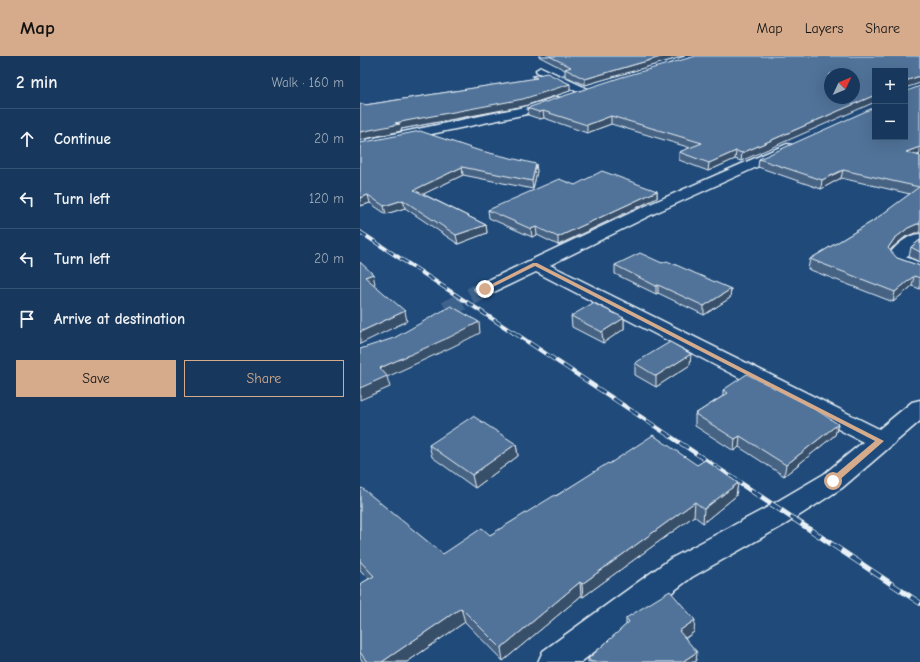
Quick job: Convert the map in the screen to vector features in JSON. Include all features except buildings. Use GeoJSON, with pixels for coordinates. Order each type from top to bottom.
{"type":"FeatureCollection","features":[{"type":"Feature","properties":{"kind":"street"},"geometry":{"type":"LineString","coordinates":[[541,70],[584,91]]}},
{"type":"Feature","properties":{"kind":"street"},"geometry":{"type":"LineString","coordinates":[[360,144],[527,110],[598,87]]}},
{"type":"Feature","properties":{"kind":"street"},"geometry":{"type":"LineString","coordinates":[[485,289],[647,211],[800,142]]}},
{"type":"Feature","properties":{"kind":"street"},"geometry":{"type":"LineString","coordinates":[[920,239],[916,239],[896,257],[901,262],[920,269]]}},
{"type":"Feature","properties":{"kind":"street"},"geometry":{"type":"LineString","coordinates":[[535,264],[881,441]]}},
{"type":"Feature","properties":{"kind":"street"},"geometry":{"type":"LineString","coordinates":[[555,662],[681,568],[776,516],[833,481],[920,408]]}},
{"type":"Feature","properties":{"kind":"waterway"},"geometry":{"type":"LineString","coordinates":[[549,78],[575,72]]}},
{"type":"Feature","properties":{"kind":"tunnel"},"geometry":{"type":"LineString","coordinates":[[446,310],[485,289]]}},
{"type":"Feature","properties":{"kind":"railway"},"geometry":{"type":"LineString","coordinates":[[360,232],[514,333]]}},
{"type":"Feature","properties":{"kind":"railway"},"geometry":{"type":"LineString","coordinates":[[513,332],[733,478]]}},
{"type":"Feature","properties":{"kind":"railway"},"geometry":{"type":"LineString","coordinates":[[731,477],[920,603]]}},
{"type":"Feature","properties":{"kind":"route"},"geometry":{"type":"LineString","coordinates":[[485,289],[535,264],[881,441],[833,481]]}}]}
